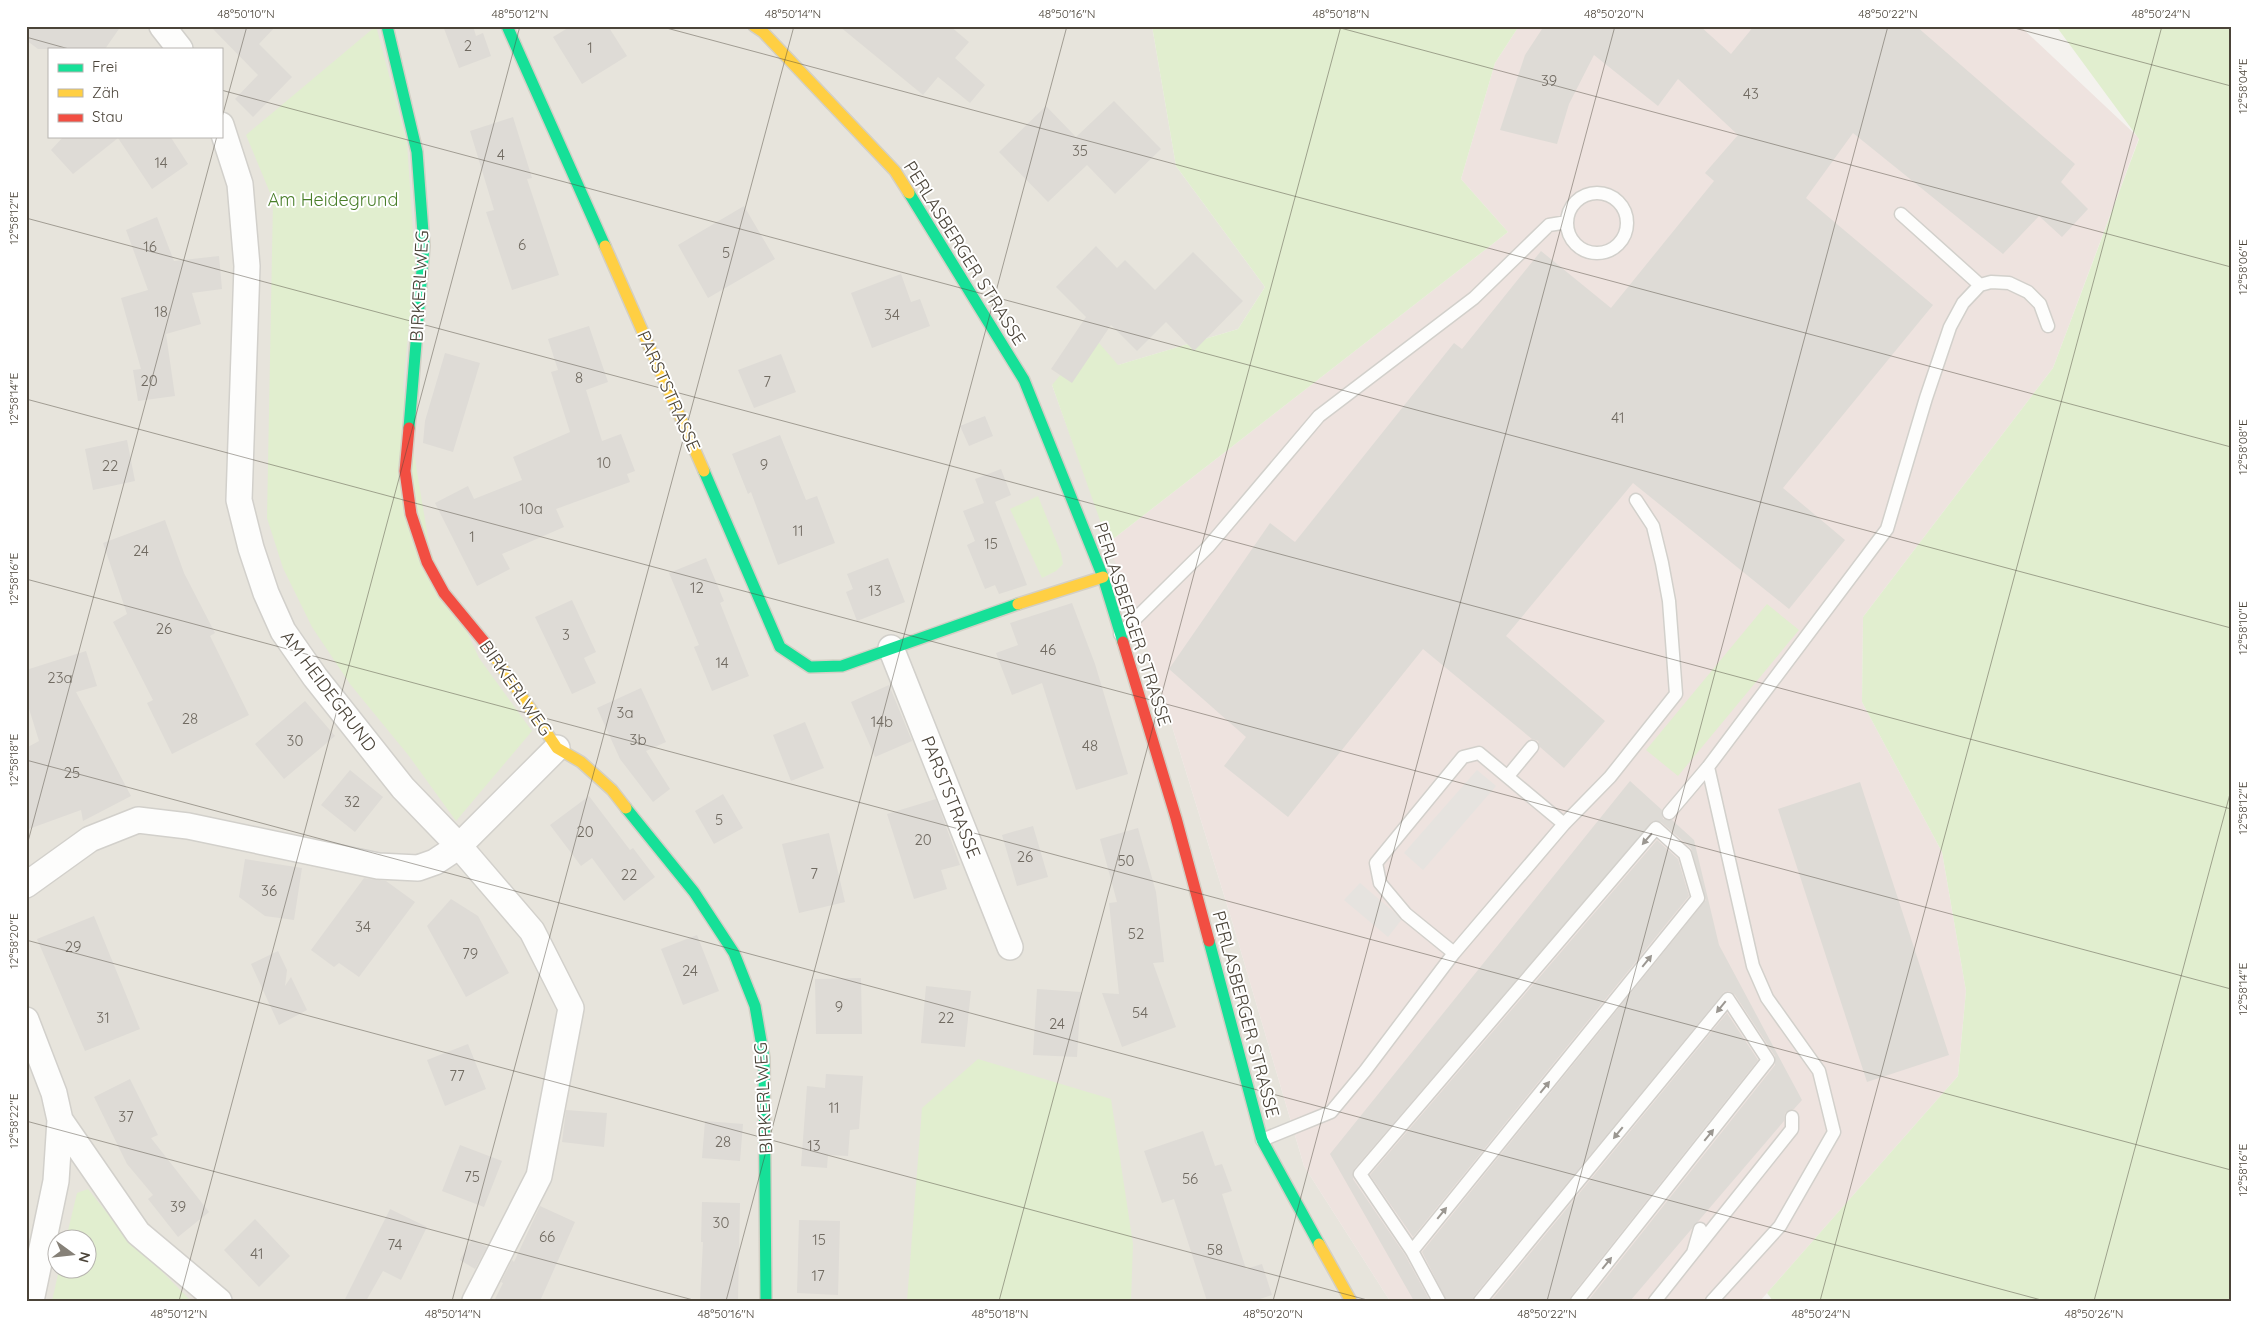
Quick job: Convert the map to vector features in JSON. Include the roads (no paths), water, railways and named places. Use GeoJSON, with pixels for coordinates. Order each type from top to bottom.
{"type":"FeatureCollection","features":[{"type":"Feature","properties":{"kind":"street"},"geometry":{"type":"LineString","coordinates":[[162,26],[179,48]]}},
{"type":"Feature","properties":{"kind":"street","name":"BIRKERLWEG"},"geometry":{"type":"LineString","coordinates":[[388,26],[417,152],[424,246],[424,276],[405,471],[411,514],[427,562],[444,594],[484,640],[557,748],[581,762],[612,790],[694,892],[734,953],[755,1006],[765,1068],[766,1301]]}},
{"type":"Feature","properties":{"kind":"street","name":"PARSTSTRASSE"},"geometry":{"type":"LineString","coordinates":[[506,26],[674,401],[780,646],[810,667],[842,666],[1068,586],[1103,577]]}},
{"type":"Feature","properties":{"kind":"street","name":"PERLASBERGER STRASSE"},"geometry":{"type":"LineString","coordinates":[[754,26],[763,32],[895,171],[1024,380],[1103,577],[1176,818],[1262,1140],[1351,1301]]}},
{"type":"Feature","properties":{"kind":"street","name":"AM HEIDEGRUND"},"geometry":{"type":"LineString","coordinates":[[222,128],[240,184],[248,266],[239,500],[251,548],[266,593],[283,631],[315,677],[403,788],[459,846]]}},
{"type":"Feature","properties":{"kind":"street","name":"PARSTSTRASSE"},"geometry":{"type":"LineString","coordinates":[[891,648],[1010,946]]}},
{"type":"Feature","properties":{"kind":"street"},"geometry":{"type":"LineString","coordinates":[[26,885],[90,838],[138,820],[188,826],[387,867],[418,868],[435,862],[459,846],[557,748]]}},
{"type":"Feature","properties":{"kind":"street"},"geometry":{"type":"LineString","coordinates":[[459,846],[532,931],[571,1008],[539,1176],[475,1301]]}},
{"type":"Feature","properties":{"kind":"street"},"geometry":{"type":"LineString","coordinates":[[26,1020],[54,1093],[60,1120],[56,1181],[32,1301]]}},
{"type":"Feature","properties":{"kind":"street"},"geometry":{"type":"LineString","coordinates":[[60,1120],[138,1233],[219,1301]]}},
{"type":"Feature","properties":{"kind":"lane"},"geometry":{"type":"LineString","coordinates":[[1597,192],[1607,194],[1616,199],[1626,216],[1627,226],[1619,244],[1602,253],[1592,253],[1575,244],[1569,236],[1567,222],[1571,207],[1578,199],[1597,192]]}},
{"type":"Feature","properties":{"kind":"lane"},"geometry":{"type":"LineString","coordinates":[[1901,214],[1980,285]]}},
{"type":"Feature","properties":{"kind":"lane"},"geometry":{"type":"LineString","coordinates":[[1120,634],[1208,547],[1319,416],[1474,298],[1549,225],[1567,222]]}},
{"type":"Feature","properties":{"kind":"lane"},"geometry":{"type":"LineString","coordinates":[[1669,813],[1708,767],[1887,529],[1926,398],[1950,326],[1963,303],[1980,285],[1991,282],[2009,283],[2028,292],[2040,304],[2048,326]]}},
{"type":"Feature","properties":{"kind":"lane"},"geometry":{"type":"LineString","coordinates":[[1262,1140],[1331,1112],[1365,1071],[1454,953],[1564,824],[1610,777],[1676,694],[1669,601],[1662,563],[1653,526],[1636,500]]}},
{"type":"Feature","properties":{"kind":"lane"},"geometry":{"type":"LineString","coordinates":[[1508,776],[1532,747]]}},
{"type":"Feature","properties":{"kind":"lane"},"geometry":{"type":"LineString","coordinates":[[1454,953],[1406,914],[1380,883],[1376,863],[1463,757],[1479,753],[1564,824]]}},
{"type":"Feature","properties":{"kind":"lane"},"geometry":{"type":"LineString","coordinates":[[1708,767],[1754,966],[1767,998],[1819,1071],[1834,1132],[1780,1226],[1712,1301]]}},
{"type":"Feature","properties":{"kind":"lane"},"geometry":{"type":"LineString","coordinates":[[1412,1251],[1698,898],[1685,854],[1656,828],[1360,1174],[1412,1251],[1439,1301]]}},
{"type":"Feature","properties":{"kind":"lane"},"geometry":{"type":"LineString","coordinates":[[1480,1301],[1728,999],[1768,1060],[1577,1301]]}},
{"type":"Feature","properties":{"kind":"lane"},"geometry":{"type":"LineString","coordinates":[[1654,1301],[1792,1129],[1792,1117]]}},
{"type":"Feature","properties":{"kind":"lane"},"geometry":{"type":"LineString","coordinates":[[1693,1253],[1700,1229]]}},
{"type":"Feature","properties":{"kind":"park label","name":"Am Heidegrund"},"geometry":{"type":"Point","coordinates":[333,199]}}]}
